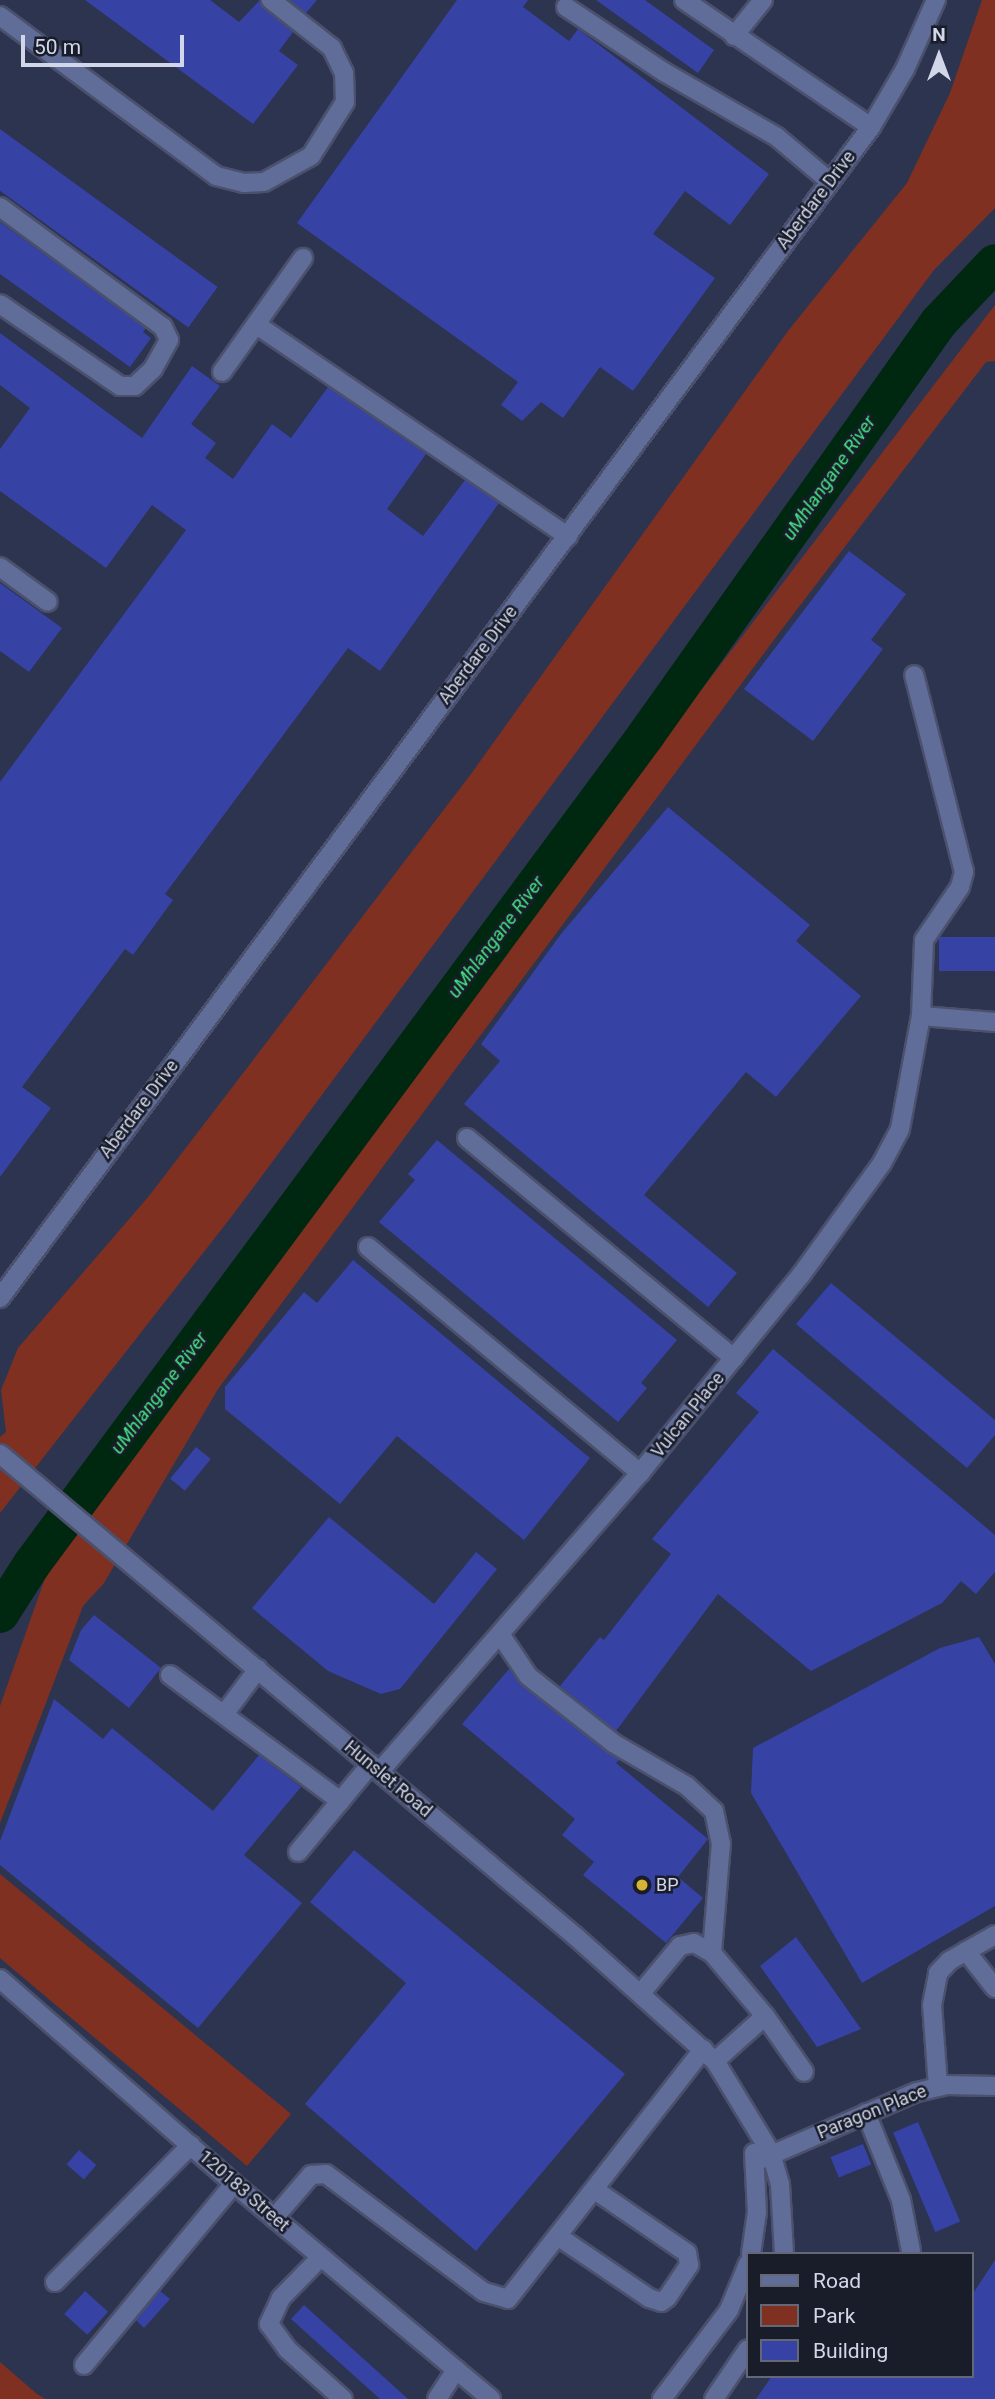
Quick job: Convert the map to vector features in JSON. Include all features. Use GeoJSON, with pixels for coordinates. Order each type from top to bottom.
{"type":"FeatureCollection","features":[{"type":"Feature","properties":{"kind":"street"},"geometry":{"type":"LineString","coordinates":[[0,16],[216,176],[244,183],[264,182],[311,156],[345,103],[344,73],[332,48],[271,0]]}},
{"type":"Feature","properties":{"kind":"street"},"geometry":{"type":"LineString","coordinates":[[684,0],[871,127]]}},
{"type":"Feature","properties":{"kind":"street"},"geometry":{"type":"LineString","coordinates":[[734,36],[763,0]]}},
{"type":"Feature","properties":{"kind":"street","name":"Aberdare Drive"},"geometry":{"type":"LineString","coordinates":[[0,1298],[871,127],[905,69],[936,0]]}},
{"type":"Feature","properties":{"kind":"street"},"geometry":{"type":"LineString","coordinates":[[566,7],[664,72],[777,137],[830,181]]}},
{"type":"Feature","properties":{"kind":"street"},"geometry":{"type":"LineString","coordinates":[[0,207],[163,327],[169,340],[153,369],[135,386],[120,386],[0,304]]}},
{"type":"Feature","properties":{"kind":"street"},"geometry":{"type":"LineString","coordinates":[[222,372],[303,258]]}},
{"type":"Feature","properties":{"kind":"street"},"geometry":{"type":"LineString","coordinates":[[257,325],[568,536]]}},
{"type":"Feature","properties":{"kind":"street"},"geometry":{"type":"LineString","coordinates":[[0,567],[48,602]]}},
{"type":"Feature","properties":{"kind":"street","name":"Vulcan Place"},"geometry":{"type":"LineString","coordinates":[[298,1852],[340,1801],[376,1768],[500,1634],[640,1473],[847,1212],[900,1129],[921,1016],[923,940],[960,887],[964,872],[914,675]]}},
{"type":"Feature","properties":{"kind":"street"},"geometry":{"type":"LineString","coordinates":[[921,1016],[995,1022]]}},
{"type":"Feature","properties":{"kind":"street"},"geometry":{"type":"LineString","coordinates":[[467,1138],[733,1358]]}},
{"type":"Feature","properties":{"kind":"street"},"geometry":{"type":"LineString","coordinates":[[368,1247],[640,1473]]}},
{"type":"Feature","properties":{"kind":"street","name":"Hunslet Road"},"geometry":{"type":"LineString","coordinates":[[2,1455],[376,1768],[641,1993],[709,2055],[771,2153],[780,2184],[784,2252]]}},
{"type":"Feature","properties":{"kind":"street"},"geometry":{"type":"LineString","coordinates":[[500,1634],[528,1676],[613,1743],[653,1763],[701,1796],[714,1811],[721,1843],[712,1953]]}},
{"type":"Feature","properties":{"kind":"street"},"geometry":{"type":"LineString","coordinates":[[225,1713],[257,1669]]}},
{"type":"Feature","properties":{"kind":"street"},"geometry":{"type":"LineString","coordinates":[[170,1675],[225,1713],[340,1801]]}},
{"type":"Feature","properties":{"kind":"street"},"geometry":{"type":"LineString","coordinates":[[938,2086],[933,2037],[934,1985],[942,1966],[995,1935]]}},
{"type":"Feature","properties":{"kind":"street"},"geometry":{"type":"LineString","coordinates":[[641,1993],[680,1946],[694,1943],[712,1953],[765,2016],[804,2072]]}},
{"type":"Feature","properties":{"kind":"street"},"geometry":{"type":"LineString","coordinates":[[966,1951],[995,1988]]}},
{"type":"Feature","properties":{"kind":"street","name":"120183 Street"},"geometry":{"type":"LineString","coordinates":[[0,1979],[233,2184],[491,2399]]}},
{"type":"Feature","properties":{"kind":"street"},"geometry":{"type":"LineString","coordinates":[[274,2218],[311,2175],[326,2174],[484,2292],[502,2300],[515,2293],[595,2190],[709,2055],[765,2016]]}},
{"type":"Feature","properties":{"kind":"street","name":"Paragon Place"},"geometry":{"type":"LineString","coordinates":[[755,2162],[866,2113],[938,2086],[995,2087]]}},
{"type":"Feature","properties":{"kind":"street"},"geometry":{"type":"LineString","coordinates":[[866,2113],[901,2200],[911,2251]]}},
{"type":"Feature","properties":{"kind":"street","name":"Hunslet Road"},"geometry":{"type":"LineString","coordinates":[[751,2252],[757,2212],[753,2125]]}},
{"type":"Feature","properties":{"kind":"street"},"geometry":{"type":"LineString","coordinates":[[55,2282],[191,2145]]}},
{"type":"Feature","properties":{"kind":"street"},"geometry":{"type":"LineString","coordinates":[[84,2365],[233,2184]]}},
{"type":"Feature","properties":{"kind":"street"},"geometry":{"type":"LineString","coordinates":[[559,2236],[649,2298],[661,2302],[667,2298],[689,2266],[687,2253],[595,2190]]}},
{"type":"Feature","properties":{"kind":"street"},"geometry":{"type":"LineString","coordinates":[[320,2258],[282,2298],[269,2324],[288,2349],[343,2399]]}},
{"type":"Feature","properties":{"kind":"street"},"geometry":{"type":"LineString","coordinates":[[662,2399],[729,2310],[746,2269]]}},
{"type":"Feature","properties":{"kind":"street"},"geometry":{"type":"LineString","coordinates":[[714,2399],[746,2352]]}},
{"type":"Feature","properties":{"kind":"street"},"geometry":{"type":"LineString","coordinates":[[437,2399],[456,2370]]}},
{"type":"Feature","properties":{"kind":"green space"},"geometry":{"type":"Polygon","coordinates":[[[982,0],[995,0],[995,208],[934,270],[235,1212],[0,1513],[0,1437],[6,1432],[1,1390],[18,1348],[149,1196],[289,1013],[471,774],[788,331],[907,183],[950,93],[982,0]]]}},
{"type":"Feature","properties":{"kind":"green space"},"geometry":{"type":"Polygon","coordinates":[[[995,305],[995,361],[986,362],[782,629],[218,1389],[104,1583],[83,1606],[0,1823],[0,1706],[50,1564],[237,1317],[460,1006],[995,305]]]}},
{"type":"Feature","properties":{"kind":"green space"},"geometry":{"type":"Polygon","coordinates":[[[0,1874],[291,2114],[247,2166],[0,1958],[0,1874]]]}},
{"type":"Feature","properties":{"kind":"green space"},"geometry":{"type":"Polygon","coordinates":[[[0,2362],[37,2394],[45,2399],[0,2399],[0,2362]]]}},
{"type":"Feature","properties":{"kind":"building"},"geometry":{"type":"Polygon","coordinates":[[[85,0],[210,0],[239,22],[260,0],[264,9],[293,32],[279,51],[298,65],[253,124],[85,0]]]}},
{"type":"Feature","properties":{"kind":"building"},"geometry":{"type":"Polygon","coordinates":[[[289,0],[317,0],[306,13],[289,0]]]}},
{"type":"Feature","properties":{"kind":"building"},"geometry":{"type":"Polygon","coordinates":[[[457,0],[528,0],[523,7],[569,41],[578,29],[769,174],[730,225],[685,191],[653,234],[715,278],[633,391],[600,367],[563,418],[541,402],[522,421],[501,405],[518,382],[297,223],[457,0]]]}},
{"type":"Feature","properties":{"kind":"building"},"geometry":{"type":"Polygon","coordinates":[[[596,0],[645,0],[714,50],[698,73],[596,0]]]}},
{"type":"Feature","properties":{"kind":"building"},"geometry":{"type":"Polygon","coordinates":[[[0,129],[218,287],[188,328],[0,191],[0,129]]]}},
{"type":"Feature","properties":{"kind":"building"},"geometry":{"type":"Polygon","coordinates":[[[0,222],[146,328],[143,332],[151,338],[130,367],[0,274],[0,222]]]}},
{"type":"Feature","properties":{"kind":"building"},"geometry":{"type":"Polygon","coordinates":[[[0,333],[142,438],[192,366],[220,386],[191,424],[216,443],[205,458],[233,479],[272,424],[291,438],[328,387],[426,454],[387,509],[423,536],[465,480],[499,503],[380,671],[348,648],[165,894],[173,900],[133,955],[125,949],[22,1087],[51,1108],[0,1177],[0,782],[186,530],[152,505],[106,568],[0,491],[0,449],[30,408],[0,385],[0,333]]]}},
{"type":"Feature","properties":{"kind":"building"},"geometry":{"type":"Polygon","coordinates":[[[849,551],[906,594],[871,640],[883,649],[813,741],[744,689],[849,551]]]}},
{"type":"Feature","properties":{"kind":"building"},"geometry":{"type":"Polygon","coordinates":[[[0,583],[62,628],[29,672],[0,651],[0,583]]]}},
{"type":"Feature","properties":{"kind":"building"},"geometry":{"type":"Polygon","coordinates":[[[668,807],[810,925],[796,941],[861,996],[776,1097],[746,1072],[644,1195],[737,1273],[708,1307],[464,1104],[500,1061],[481,1044],[561,934],[668,807]]]}},
{"type":"Feature","properties":{"kind":"building"},"geometry":{"type":"Polygon","coordinates":[[[939,937],[995,937],[995,971],[939,971],[939,937]]]}},
{"type":"Feature","properties":{"kind":"building"},"geometry":{"type":"Polygon","coordinates":[[[437,1140],[677,1340],[641,1383],[647,1388],[618,1422],[379,1222],[415,1180],[408,1174],[437,1140]]]}},
{"type":"Feature","properties":{"kind":"building"},"geometry":{"type":"Polygon","coordinates":[[[353,1260],[590,1458],[524,1540],[397,1436],[340,1504],[225,1409],[225,1387],[304,1292],[317,1303],[353,1260]]]}},
{"type":"Feature","properties":{"kind":"building"},"geometry":{"type":"Polygon","coordinates":[[[831,1283],[995,1420],[995,1435],[967,1468],[796,1324],[831,1283]]]}},
{"type":"Feature","properties":{"kind":"building"},"geometry":{"type":"Polygon","coordinates":[[[773,1349],[995,1535],[995,1572],[976,1594],[961,1581],[942,1603],[811,1671],[718,1594],[616,1731],[560,1686],[600,1637],[604,1640],[671,1554],[652,1539],[759,1412],[736,1393],[773,1349]]]}},
{"type":"Feature","properties":{"kind":"building"},"geometry":{"type":"Polygon","coordinates":[[[196,1447],[211,1459],[185,1491],[170,1479],[196,1447]]]}},
{"type":"Feature","properties":{"kind":"building"},"geometry":{"type":"Polygon","coordinates":[[[329,1517],[434,1604],[476,1552],[497,1569],[400,1689],[381,1694],[328,1671],[252,1608],[329,1517]]]}},
{"type":"Feature","properties":{"kind":"building"},"geometry":{"type":"Polygon","coordinates":[[[94,1615],[161,1668],[129,1708],[69,1660],[81,1630],[94,1615]]]}},
{"type":"Feature","properties":{"kind":"building"},"geometry":{"type":"Polygon","coordinates":[[[979,1637],[995,1664],[995,1906],[862,1983],[751,1793],[753,1748],[940,1648],[979,1637]]]}},
{"type":"Feature","properties":{"kind":"building"},"geometry":{"type":"Polygon","coordinates":[[[509,1669],[521,1685],[619,1760],[616,1763],[708,1839],[678,1877],[703,1898],[666,1943],[583,1875],[594,1862],[562,1835],[575,1819],[462,1724],[509,1669]]]}},
{"type":"Feature","properties":{"kind":"building"},"geometry":{"type":"Polygon","coordinates":[[[54,1699],[103,1739],[112,1728],[213,1811],[259,1755],[301,1787],[244,1855],[302,1903],[198,2028],[0,1865],[0,1841],[54,1699]]]}},
{"type":"Feature","properties":{"kind":"building"},"geometry":{"type":"Polygon","coordinates":[[[354,1850],[625,2074],[476,2251],[305,2104],[406,1983],[310,1902],[354,1850]]]}},
{"type":"Feature","properties":{"kind":"building"},"geometry":{"type":"Polygon","coordinates":[[[796,1937],[861,2029],[817,2047],[760,1966],[796,1937]]]}},
{"type":"Feature","properties":{"kind":"building"},"geometry":{"type":"Polygon","coordinates":[[[918,2122],[960,2221],[935,2232],[893,2133],[918,2122]]]}},
{"type":"Feature","properties":{"kind":"building"},"geometry":{"type":"Polygon","coordinates":[[[863,2144],[871,2164],[839,2178],[831,2157],[863,2144]]]}},
{"type":"Feature","properties":{"kind":"building"},"geometry":{"type":"Polygon","coordinates":[[[79,2150],[96,2165],[84,2179],[67,2164],[79,2150]]]}},
{"type":"Feature","properties":{"kind":"building"},"geometry":{"type":"Polygon","coordinates":[[[995,2260],[995,2399],[756,2399],[771,2378],[974,2378],[974,2292],[995,2260]]]}},
{"type":"Feature","properties":{"kind":"building"},"geometry":{"type":"Polygon","coordinates":[[[85,2291],[108,2312],[87,2335],[64,2314],[85,2291]]]}},
{"type":"Feature","properties":{"kind":"building"},"geometry":{"type":"Polygon","coordinates":[[[160,2291],[170,2299],[144,2328],[136,2320],[160,2291]]]}},
{"type":"Feature","properties":{"kind":"building"},"geometry":{"type":"Polygon","coordinates":[[[304,2305],[408,2399],[380,2399],[291,2319],[304,2305]]]}},
{"type":"Feature","properties":{"kind":"waterway","name":"uMhlangane River"},"geometry":{"type":"LineString","coordinates":[[0,1614],[32,1564],[646,735],[939,322],[995,263]]}},
{"type":"Feature","properties":{"kind":"place","name":"BP"},"geometry":{"type":"Point","coordinates":[642,1885]}}]}
